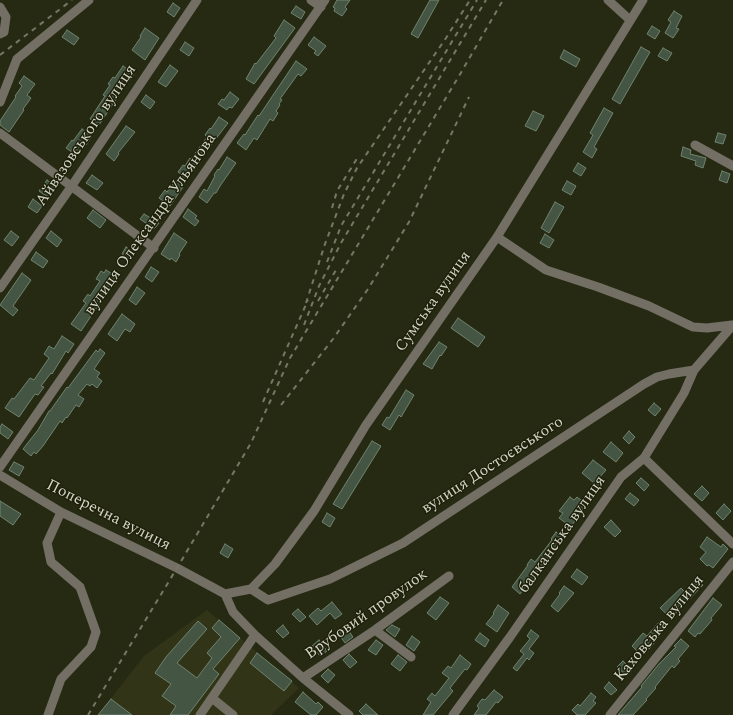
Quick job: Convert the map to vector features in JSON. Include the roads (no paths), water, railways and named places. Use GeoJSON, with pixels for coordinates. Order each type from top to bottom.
{"type":"FeatureCollection","features":[{"type":"Feature","properties":{"kind":"street"},"geometry":{"type":"LineString","coordinates":[[0,102],[4,84],[17,59],[88,0]]}},
{"type":"Feature","properties":{"kind":"street","name":"Айвазовського вулиця"},"geometry":{"type":"LineString","coordinates":[[0,288],[71,187],[197,0]]}},
{"type":"Feature","properties":{"kind":"street"},"geometry":{"type":"LineString","coordinates":[[311,0],[323,3]]}},
{"type":"Feature","properties":{"kind":"street"},"geometry":{"type":"LineString","coordinates":[[608,0],[630,20]]}},
{"type":"Feature","properties":{"kind":"street","name":"Сумська вулиця"},"geometry":{"type":"LineString","coordinates":[[251,589],[275,564],[314,511],[366,425],[497,237],[643,0]]}},
{"type":"Feature","properties":{"kind":"street","name":"вулиця Олександра Ульянова"},"geometry":{"type":"LineString","coordinates":[[0,467],[154,248],[323,3]]}},
{"type":"Feature","properties":{"kind":"street"},"geometry":{"type":"LineString","coordinates":[[0,7],[6,17],[4,32],[0,34]]}},
{"type":"Feature","properties":{"kind":"street"},"geometry":{"type":"LineString","coordinates":[[0,134],[154,248]]}},
{"type":"Feature","properties":{"kind":"street"},"geometry":{"type":"LineString","coordinates":[[695,145],[733,166]]}},
{"type":"Feature","properties":{"kind":"street"},"geometry":{"type":"LineString","coordinates":[[497,237],[546,270],[627,298],[693,326],[707,328],[733,325]]}},
{"type":"Feature","properties":{"kind":"street"},"geometry":{"type":"LineString","coordinates":[[694,370],[733,325]]}},
{"type":"Feature","properties":{"kind":"street","name":"вулиця Достоєвського"},"geometry":{"type":"LineString","coordinates":[[251,589],[268,600],[330,579],[403,543],[644,384],[657,377],[694,370]]}},
{"type":"Feature","properties":{"kind":"street","name":"балканська вулиця"},"geometry":{"type":"LineString","coordinates":[[453,715],[510,637],[621,477],[644,458],[684,393],[694,370]]}},
{"type":"Feature","properties":{"kind":"street"},"geometry":{"type":"LineString","coordinates":[[644,458],[733,544]]}},
{"type":"Feature","properties":{"kind":"street","name":"Поперечна вулиця"},"geometry":{"type":"LineString","coordinates":[[0,475],[61,512],[204,582],[225,594]]}},
{"type":"Feature","properties":{"kind":"street"},"geometry":{"type":"LineString","coordinates":[[48,715],[61,679],[91,647],[96,632],[80,587],[51,562],[47,543],[61,512]]}},
{"type":"Feature","properties":{"kind":"street","name":"Каховська вулиця"},"geometry":{"type":"LineString","coordinates":[[610,715],[733,562]]}},
{"type":"Feature","properties":{"kind":"street","name":"Врубовий провулок"},"geometry":{"type":"LineString","coordinates":[[303,678],[376,630],[449,576]]}},
{"type":"Feature","properties":{"kind":"street"},"geometry":{"type":"LineString","coordinates":[[251,589],[225,594],[233,612],[303,678],[349,715]]}},
{"type":"Feature","properties":{"kind":"street"},"geometry":{"type":"LineString","coordinates":[[376,630],[411,657]]}},
{"type":"Feature","properties":{"kind":"street"},"geometry":{"type":"LineString","coordinates":[[200,715],[255,634]]}},
{"type":"Feature","properties":{"kind":"street"},"geometry":{"type":"LineString","coordinates":[[212,698],[233,715]]}},
{"type":"Feature","properties":{"kind":"railway"},"geometry":{"type":"LineString","coordinates":[[0,55],[72,0]]}},
{"type":"Feature","properties":{"kind":"railway"},"geometry":{"type":"LineString","coordinates":[[306,303],[325,244],[344,194],[357,168],[446,38],[470,0]]}},
{"type":"Feature","properties":{"kind":"railway"},"geometry":{"type":"LineString","coordinates":[[327,262],[341,226],[477,0]]}},
{"type":"Feature","properties":{"kind":"railway"},"geometry":{"type":"LineString","coordinates":[[304,325],[319,286],[341,243],[486,0]]}},
{"type":"Feature","properties":{"kind":"railway"},"geometry":{"type":"LineString","coordinates":[[88,715],[251,443],[290,358],[503,0]]}},
{"type":"Feature","properties":{"kind":"railway"},"geometry":{"type":"LineString","coordinates":[[281,405],[333,339],[368,289],[409,222],[469,97]]}},
{"type":"Feature","properties":{"kind":"railway"},"geometry":{"type":"LineString","coordinates":[[332,208],[337,191],[358,157]]}},
{"type":"Feature","properties":{"kind":"railway"},"geometry":{"type":"LineString","coordinates":[[318,301],[336,270]]}},
{"type":"Feature","properties":{"kind":"railway"},"geometry":{"type":"LineString","coordinates":[[263,402],[308,300]]}}]}
